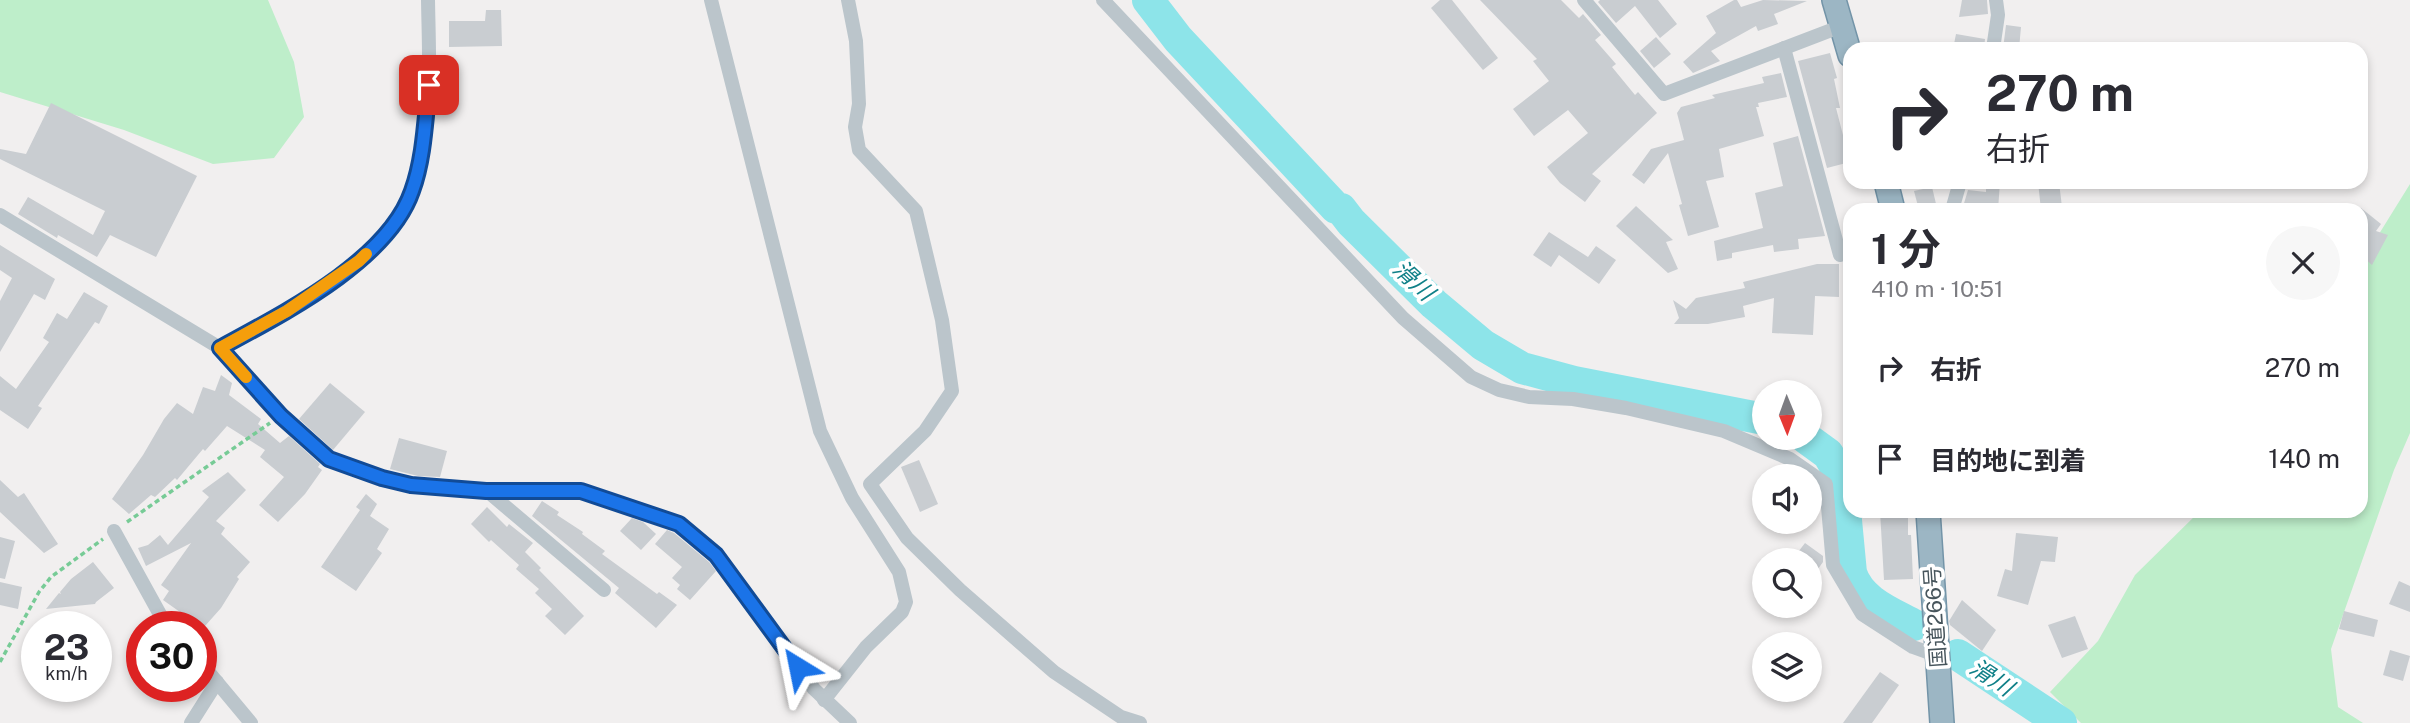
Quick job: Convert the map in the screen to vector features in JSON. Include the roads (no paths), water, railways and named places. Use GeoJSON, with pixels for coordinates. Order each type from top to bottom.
{"type":"FeatureCollection","features":[{"type":"Feature","properties":{"kind":"highway"},"geometry":{"type":"LineString","coordinates":[[1834,0],[1846,42]]}},
{"type":"Feature","properties":{"kind":"highway","name":"国道266号"},"geometry":{"type":"LineString","coordinates":[[1928,518],[1942,723]]}},
{"type":"Feature","properties":{"kind":"street"},"geometry":{"type":"LineString","coordinates":[[220,348],[287,311],[359,261],[396,223],[412,192],[422,152],[429,85],[428,0]]}},
{"type":"Feature","properties":{"kind":"street"},"geometry":{"type":"LineString","coordinates":[[711,0],[820,431],[852,498],[899,572],[906,602],[902,612],[866,647],[824,699]]}},
{"type":"Feature","properties":{"kind":"street"},"geometry":{"type":"LineString","coordinates":[[848,0],[856,41],[859,104],[855,127],[859,150],[916,211],[942,320],[952,391],[925,431],[870,484],[907,538],[970,599],[1054,673],[1121,717],[1140,723]]}},
{"type":"Feature","properties":{"kind":"street"},"geometry":{"type":"LineString","coordinates":[[1103,0],[1403,318],[1453,364],[1471,377],[1499,390],[1529,397],[1573,399],[1684,420],[1724,431],[1790,459],[1826,484],[1833,565],[1862,614],[1913,647],[1938,656]]}},
{"type":"Feature","properties":{"kind":"street"},"geometry":{"type":"LineString","coordinates":[[1584,0],[1664,94],[1842,26]]}},
{"type":"Feature","properties":{"kind":"street"},"geometry":{"type":"LineString","coordinates":[[1994,42],[1998,15],[1996,0]]}},
{"type":"Feature","properties":{"kind":"street"},"geometry":{"type":"LineString","coordinates":[[1784,48],[1840,255]]}},
{"type":"Feature","properties":{"kind":"street"},"geometry":{"type":"LineString","coordinates":[[0,215],[220,348],[281,416],[329,459],[411,485],[486,491],[581,491],[679,524],[716,555],[814,690],[849,723]]}},
{"type":"Feature","properties":{"kind":"street"},"geometry":{"type":"LineString","coordinates":[[486,491],[604,590]]}},
{"type":"Feature","properties":{"kind":"street"},"geometry":{"type":"LineString","coordinates":[[114,531],[158,611]]}},
{"type":"Feature","properties":{"kind":"street"},"geometry":{"type":"LineString","coordinates":[[217,682],[251,723]]}},
{"type":"Feature","properties":{"kind":"street"},"geometry":{"type":"LineString","coordinates":[[191,723],[204,702]]}},
{"type":"Feature","properties":{"kind":"waterway","name":"滑川"},"geometry":{"type":"LineString","coordinates":[[1148,0],[1178,39],[1336,208],[1341,209],[1434,304],[1483,345],[1522,368],[1574,382],[1752,417]]}},
{"type":"Feature","properties":{"kind":"waterway","name":"滑川"},"geometry":{"type":"LineString","coordinates":[[1822,450],[1828,454],[1842,478],[1843,489]]}},
{"type":"Feature","properties":{"kind":"waterway","name":"滑川"},"geometry":{"type":"LineString","coordinates":[[1846,518],[1851,573],[1855,583],[1877,605],[1914,625]]}},
{"type":"Feature","properties":{"kind":"waterway","name":"滑川"},"geometry":{"type":"LineString","coordinates":[[1958,655],[2061,723]]}}]}
